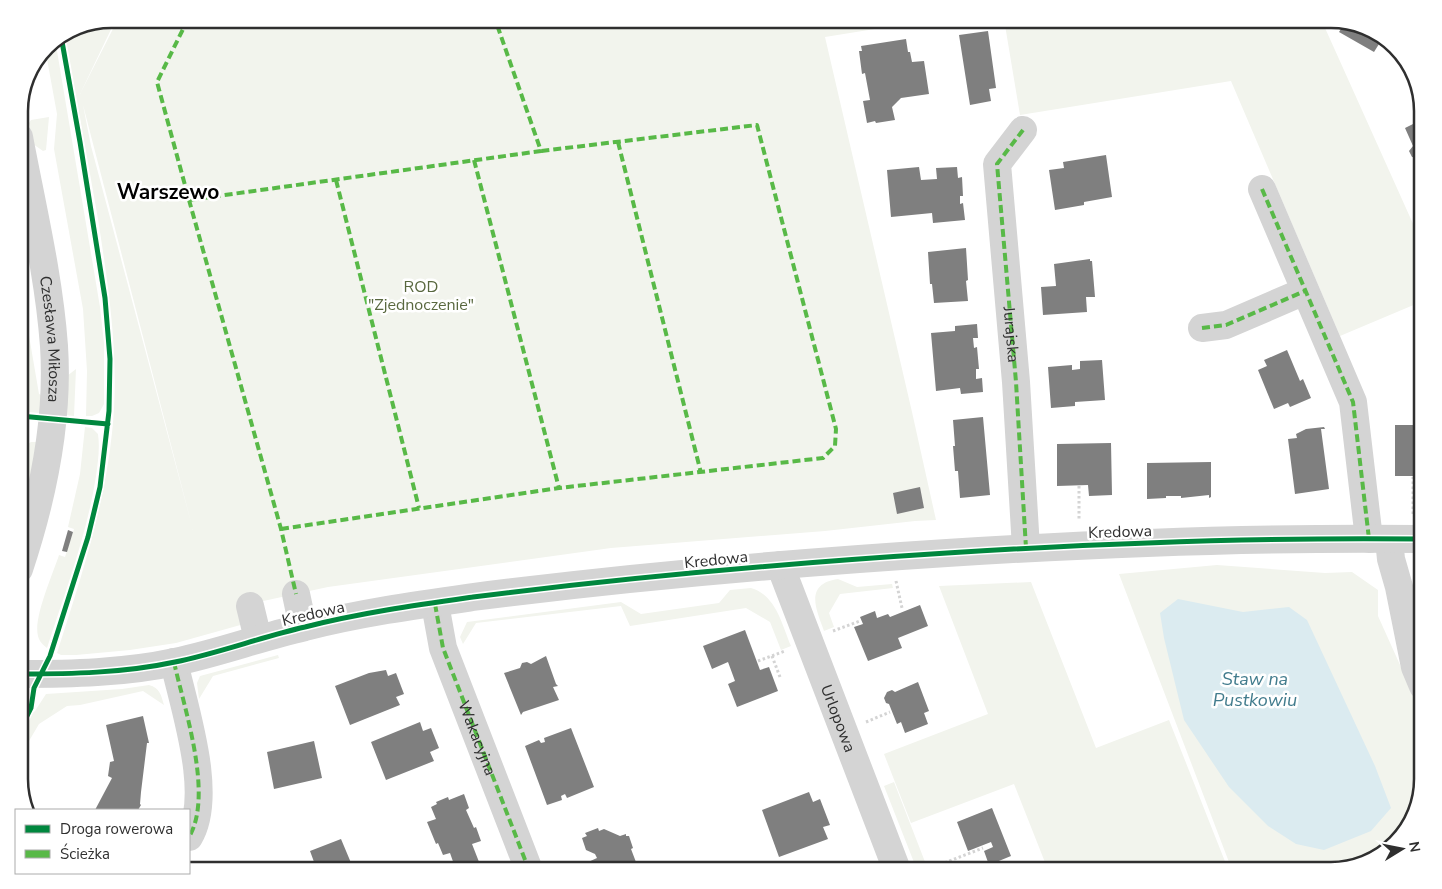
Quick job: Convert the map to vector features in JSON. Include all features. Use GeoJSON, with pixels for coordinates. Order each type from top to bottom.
{"type":"FeatureCollection","features":[{"type":"Feature","properties":{"kind":"street","name":"Jurajska"},"geometry":{"type":"LineString","coordinates":[[1023,130],[997,164],[1016,382],[1026,548]]}},
{"type":"Feature","properties":{"kind":"street","name":"Czesława Miłosza"},"geometry":{"type":"LineString","coordinates":[[28,186],[50,306],[55,374],[54,406],[46,469],[28,539]]}},
{"type":"Feature","properties":{"kind":"street"},"geometry":{"type":"LineString","coordinates":[[1262,189],[1353,402],[1398,539],[1391,559],[1399,587],[1414,662]]}},
{"type":"Feature","properties":{"kind":"street"},"geometry":{"type":"LineString","coordinates":[[1202,328],[1226,325],[1305,291]]}},
{"type":"Feature","properties":{"kind":"street","name":"Kredowa"},"geometry":{"type":"LineString","coordinates":[[28,674],[65,674],[126,669],[174,662],[303,627],[350,617],[471,598],[818,561],[1080,545],[1204,540],[1398,539]]}},
{"type":"Feature","properties":{"kind":"street","name":"Urlopowa"},"geometry":{"type":"LineString","coordinates":[[780,565],[894,862]]}},
{"type":"Feature","properties":{"kind":"street"},"geometry":{"type":"LineString","coordinates":[[296,594],[303,627]]}},
{"type":"Feature","properties":{"kind":"street","name":"Wakacyjna"},"geometry":{"type":"LineString","coordinates":[[435,604],[443,648],[526,862]]}},
{"type":"Feature","properties":{"kind":"street"},"geometry":{"type":"LineString","coordinates":[[250,606],[258,639]]}},
{"type":"Feature","properties":{"kind":"street"},"geometry":{"type":"LineString","coordinates":[[174,662],[198,768],[199,792],[197,814],[190,835]]}},
{"type":"Feature","properties":{"kind":"path"},"geometry":{"type":"LineString","coordinates":[[1398,539],[1413,477]]}},
{"type":"Feature","properties":{"kind":"path"},"geometry":{"type":"LineString","coordinates":[[1079,486],[1080,545]]}},
{"type":"Feature","properties":{"kind":"path"},"geometry":{"type":"LineString","coordinates":[[896,580],[902,608]]}},
{"type":"Feature","properties":{"kind":"path"},"geometry":{"type":"LineString","coordinates":[[829,633],[860,621]]}},
{"type":"Feature","properties":{"kind":"path"},"geometry":{"type":"LineString","coordinates":[[758,661],[784,651]]}},
{"type":"Feature","properties":{"kind":"path"},"geometry":{"type":"LineString","coordinates":[[772,656],[780,677]]}},
{"type":"Feature","properties":{"kind":"path"},"geometry":{"type":"LineString","coordinates":[[875,718],[890,712]]}},
{"type":"Feature","properties":{"kind":"path"},"geometry":{"type":"LineString","coordinates":[[947,862],[983,848]]}},
{"type":"Feature","properties":{"kind":"green space","name":"ROD \"Zjednoczenie\""},"geometry":{"type":"Polygon","coordinates":[[[112,28],[80,94],[113,28],[881,28],[825,37],[936,520],[611,548],[328,587],[240,606],[244,624],[176,643],[130,650],[61,655],[57,653],[97,517],[112,433],[115,379],[114,352],[106,272],[66,41],[79,34],[95,29],[112,28]],[[83,105],[91,146],[193,530],[83,105]]]}},
{"type":"Feature","properties":{"kind":"green space"},"geometry":{"type":"Polygon","coordinates":[[[1006,28],[1325,28],[1414,226],[1414,305],[1340,336],[1231,81],[1020,115],[1006,28]]]}},
{"type":"Feature","properties":{"kind":"green space"},"geometry":{"type":"Polygon","coordinates":[[[57,48],[100,307],[104,343],[104,404],[99,413],[92,416],[86,416],[87,371],[83,309],[54,149],[57,114],[47,59],[57,48]]]}},
{"type":"Feature","properties":{"kind":"green space"},"geometry":{"type":"Polygon","coordinates":[[[49,117],[46,150],[43,151],[33,144],[29,123],[31,120],[49,117]]]}},
{"type":"Feature","properties":{"kind":"green space"},"geometry":{"type":"Polygon","coordinates":[[[28,330],[39,394],[41,395],[40,413],[28,412],[28,330]]]}},
{"type":"Feature","properties":{"kind":"green space"},"geometry":{"type":"Polygon","coordinates":[[[76,369],[74,416],[65,415],[67,376],[76,369]]]}},
{"type":"Feature","properties":{"kind":"green space"},"geometry":{"type":"Polygon","coordinates":[[[85,427],[92,428],[98,434],[99,450],[96,476],[81,542],[47,648],[41,643],[39,638],[38,618],[59,555],[65,557],[74,529],[68,527],[80,474],[85,427]]]}},
{"type":"Feature","properties":{"kind":"green space"},"geometry":{"type":"Polygon","coordinates":[[[36,442],[31,479],[28,480],[28,444],[36,442]]]}},
{"type":"Feature","properties":{"kind":"green space"},"geometry":{"type":"Polygon","coordinates":[[[1217,565],[1325,573],[1352,572],[1378,590],[1378,616],[1414,696],[1414,789],[1408,810],[1400,824],[1377,824],[1377,847],[1353,859],[1331,862],[1229,862],[1119,574],[1217,565]]]}},
{"type":"Feature","properties":{"kind":"green space"},"geometry":{"type":"Polygon","coordinates":[[[838,579],[857,587],[892,584],[893,588],[840,594],[829,613],[834,627],[824,631],[815,599],[820,586],[838,579]]]}},
{"type":"Feature","properties":{"kind":"green space"},"geometry":{"type":"Polygon","coordinates":[[[1031,582],[1096,748],[1169,720],[1225,862],[1045,862],[1014,784],[911,823],[884,754],[988,714],[939,586],[1031,582]]]}},
{"type":"Feature","properties":{"kind":"green space"},"geometry":{"type":"Polygon","coordinates":[[[751,588],[767,597],[772,604],[781,620],[791,646],[781,650],[770,622],[746,608],[630,626],[621,606],[476,623],[463,644],[460,637],[467,622],[621,602],[641,614],[719,603],[730,590],[751,588]]]}},
{"type":"Feature","properties":{"kind":"green space"},"geometry":{"type":"Polygon","coordinates":[[[278,655],[279,658],[213,676],[199,699],[197,683],[200,676],[278,655]]]}},
{"type":"Feature","properties":{"kind":"green space"},"geometry":{"type":"Polygon","coordinates":[[[153,686],[161,695],[164,705],[143,691],[80,705],[67,706],[39,724],[28,743],[28,716],[35,711],[46,694],[153,686]]]}},
{"type":"Feature","properties":{"kind":"green space"},"geometry":{"type":"Polygon","coordinates":[[[894,782],[925,862],[914,862],[884,786],[894,782]]]}},
{"type":"Feature","properties":{"kind":"water","name":"Staw na Pustkowiu"},"geometry":{"type":"Polygon","coordinates":[[[1178,599],[1243,612],[1289,607],[1307,620],[1375,766],[1391,808],[1371,831],[1324,850],[1296,844],[1268,826],[1229,787],[1184,720],[1164,638],[1160,613],[1178,599]]]}},
{"type":"Feature","properties":{"kind":"building"},"geometry":{"type":"Polygon","coordinates":[[[1342,28],[1353,30],[1379,43],[1374,52],[1339,32],[1342,28]]]}},
{"type":"Feature","properties":{"kind":"building"},"geometry":{"type":"Polygon","coordinates":[[[988,31],[996,88],[989,89],[991,101],[970,105],[959,35],[988,31]]]}},
{"type":"Feature","properties":{"kind":"building"},"geometry":{"type":"Polygon","coordinates":[[[906,39],[912,62],[924,61],[929,94],[901,98],[892,107],[895,120],[867,123],[863,101],[870,100],[865,73],[862,74],[859,51],[862,51],[861,46],[906,39]]]}},
{"type":"Feature","properties":{"kind":"building"},"geometry":{"type":"Polygon","coordinates":[[[1414,124],[1414,157],[1409,151],[1413,146],[1405,128],[1414,124]]]}},
{"type":"Feature","properties":{"kind":"building"},"geometry":{"type":"Polygon","coordinates":[[[1106,155],[1112,197],[1084,202],[1084,205],[1055,210],[1049,170],[1064,168],[1063,162],[1106,155]]]}},
{"type":"Feature","properties":{"kind":"building"},"geometry":{"type":"Polygon","coordinates":[[[919,167],[921,180],[937,179],[936,168],[957,167],[958,178],[962,177],[963,196],[960,196],[960,204],[963,203],[965,220],[933,223],[932,213],[891,217],[887,170],[919,167]]]}},
{"type":"Feature","properties":{"kind":"building"},"geometry":{"type":"Polygon","coordinates":[[[966,248],[968,301],[934,303],[932,284],[930,284],[928,252],[966,248]]]}},
{"type":"Feature","properties":{"kind":"building"},"geometry":{"type":"Polygon","coordinates":[[[1090,259],[1092,261],[1095,297],[1086,297],[1087,312],[1043,315],[1041,287],[1056,286],[1054,264],[1090,259]]]}},
{"type":"Feature","properties":{"kind":"building"},"geometry":{"type":"Polygon","coordinates":[[[977,324],[978,338],[973,338],[974,348],[977,347],[979,369],[976,369],[976,379],[982,378],[983,392],[961,394],[960,388],[936,391],[931,333],[955,331],[955,326],[977,324]]]}},
{"type":"Feature","properties":{"kind":"building"},"geometry":{"type":"Polygon","coordinates":[[[1287,350],[1300,381],[1303,379],[1311,398],[1290,407],[1288,403],[1274,409],[1258,370],[1267,366],[1264,360],[1287,350]]]}},
{"type":"Feature","properties":{"kind":"building"},"geometry":{"type":"Polygon","coordinates":[[[1102,360],[1105,400],[1075,402],[1075,406],[1051,408],[1048,367],[1072,365],[1072,370],[1080,369],[1080,361],[1102,360]]]}},
{"type":"Feature","properties":{"kind":"building"},"geometry":{"type":"Polygon","coordinates":[[[983,417],[990,495],[960,498],[958,471],[955,471],[953,420],[983,417]]]}},
{"type":"Feature","properties":{"kind":"building"},"geometry":{"type":"Polygon","coordinates":[[[1395,425],[1414,425],[1414,476],[1395,476],[1395,425]]]}},
{"type":"Feature","properties":{"kind":"building"},"geometry":{"type":"Polygon","coordinates":[[[1324,427],[1325,429],[1321,429],[1329,489],[1295,494],[1288,439],[1297,438],[1296,434],[1306,429],[1324,427]]]}},
{"type":"Feature","properties":{"kind":"building"},"geometry":{"type":"Polygon","coordinates":[[[1111,443],[1112,495],[1089,496],[1088,485],[1057,486],[1057,444],[1111,443]]]}},
{"type":"Feature","properties":{"kind":"building"},"geometry":{"type":"Polygon","coordinates":[[[1211,462],[1211,497],[1209,498],[1209,495],[1181,498],[1181,496],[1166,496],[1166,498],[1147,499],[1147,463],[1211,462]]]}},
{"type":"Feature","properties":{"kind":"building"},"geometry":{"type":"Polygon","coordinates":[[[920,487],[924,508],[897,514],[893,493],[920,487]]]}},
{"type":"Feature","properties":{"kind":"building"},"geometry":{"type":"Polygon","coordinates":[[[68,530],[73,532],[67,552],[62,551],[68,530]]]}},
{"type":"Feature","properties":{"kind":"building"},"geometry":{"type":"Polygon","coordinates":[[[920,605],[928,626],[898,638],[902,648],[868,661],[854,627],[863,624],[860,617],[875,611],[877,618],[888,614],[890,617],[920,605]]]}},
{"type":"Feature","properties":{"kind":"building"},"geometry":{"type":"Polygon","coordinates":[[[745,630],[760,670],[769,667],[778,691],[737,707],[728,684],[735,681],[728,662],[712,669],[703,646],[745,630]]]}},
{"type":"Feature","properties":{"kind":"building"},"geometry":{"type":"Polygon","coordinates":[[[546,656],[558,686],[553,687],[559,700],[523,712],[521,715],[504,673],[520,668],[522,663],[527,662],[531,664],[546,656]]]}},
{"type":"Feature","properties":{"kind":"building"},"geometry":{"type":"Polygon","coordinates":[[[386,670],[388,676],[396,673],[404,694],[396,697],[400,705],[350,725],[335,686],[369,673],[386,670]]]}},
{"type":"Feature","properties":{"kind":"building"},"geometry":{"type":"Polygon","coordinates":[[[918,682],[929,711],[924,713],[928,724],[905,733],[901,722],[897,724],[889,704],[886,703],[884,698],[887,692],[892,690],[895,692],[918,682]]]}},
{"type":"Feature","properties":{"kind":"building"},"geometry":{"type":"Polygon","coordinates":[[[143,716],[149,743],[147,743],[141,805],[139,809],[96,809],[112,778],[108,776],[110,762],[114,761],[106,725],[143,716]]]}},
{"type":"Feature","properties":{"kind":"building"},"geometry":{"type":"Polygon","coordinates":[[[420,722],[423,731],[431,728],[439,748],[430,752],[434,761],[386,780],[371,742],[420,722]]]}},
{"type":"Feature","properties":{"kind":"building"},"geometry":{"type":"Polygon","coordinates":[[[571,728],[594,787],[567,798],[565,794],[561,796],[562,800],[547,805],[525,746],[539,740],[541,743],[545,742],[544,738],[571,728]]]}},
{"type":"Feature","properties":{"kind":"building"},"geometry":{"type":"Polygon","coordinates":[[[314,741],[322,778],[274,789],[267,752],[314,741]]]}},
{"type":"Feature","properties":{"kind":"building"},"geometry":{"type":"Polygon","coordinates":[[[809,792],[813,802],[820,799],[830,825],[823,827],[828,839],[779,857],[762,810],[809,792]]]}},
{"type":"Feature","properties":{"kind":"building"},"geometry":{"type":"Polygon","coordinates":[[[464,794],[469,808],[466,810],[474,828],[476,827],[481,841],[472,844],[479,862],[453,862],[450,853],[443,855],[438,843],[436,844],[427,822],[436,819],[431,807],[437,804],[436,802],[448,797],[449,800],[464,794]]]}},
{"type":"Feature","properties":{"kind":"building"},"geometry":{"type":"Polygon","coordinates":[[[992,808],[1011,856],[996,862],[988,862],[984,851],[993,847],[991,842],[968,851],[957,822],[992,808]]]}},
{"type":"Feature","properties":{"kind":"building"},"geometry":{"type":"Polygon","coordinates":[[[598,828],[599,831],[604,829],[620,836],[626,834],[626,836],[629,836],[636,862],[588,862],[597,858],[595,854],[586,850],[582,838],[587,836],[585,833],[598,828]]]}},
{"type":"Feature","properties":{"kind":"building"},"geometry":{"type":"Polygon","coordinates":[[[341,839],[351,862],[314,862],[310,851],[341,839]]]}},
{"type":"Feature","properties":{"kind":"marked path"},"geometry":{"type":"LineString","coordinates":[[184,28],[157,82],[281,529],[296,594]]}},
{"type":"Feature","properties":{"kind":"marked path"},"geometry":{"type":"LineString","coordinates":[[189,200],[541,151],[498,28]]}},
{"type":"Feature","properties":{"kind":"marked path"},"geometry":{"type":"LineString","coordinates":[[281,529],[559,488],[823,458],[835,446],[836,429],[757,125],[541,151]]}},
{"type":"Feature","properties":{"kind":"marked path"},"geometry":{"type":"LineString","coordinates":[[1023,130],[997,164],[1016,382],[1026,548]]}},
{"type":"Feature","properties":{"kind":"marked path"},"geometry":{"type":"LineString","coordinates":[[618,142],[701,473]]}},
{"type":"Feature","properties":{"kind":"marked path"},"geometry":{"type":"LineString","coordinates":[[474,160],[559,488]]}},
{"type":"Feature","properties":{"kind":"marked path"},"geometry":{"type":"LineString","coordinates":[[336,180],[419,508]]}},
{"type":"Feature","properties":{"kind":"marked path"},"geometry":{"type":"LineString","coordinates":[[1262,189],[1353,402],[1369,539]]}},
{"type":"Feature","properties":{"kind":"marked path"},"geometry":{"type":"LineString","coordinates":[[1202,328],[1226,325],[1305,291]]}},
{"type":"Feature","properties":{"kind":"marked path"},"geometry":{"type":"LineString","coordinates":[[435,604],[443,648],[526,862]]}},
{"type":"Feature","properties":{"kind":"marked path"},"geometry":{"type":"LineString","coordinates":[[174,662],[190,727],[198,775],[199,798],[196,819],[190,834]]}},
{"type":"Feature","properties":{"kind":"cycle path"},"geometry":{"type":"LineString","coordinates":[[28,714],[31,708],[34,688],[50,656],[88,537],[100,487],[109,411],[110,359],[105,298],[62,44]]}},
{"type":"Feature","properties":{"kind":"cycle path"},"geometry":{"type":"LineString","coordinates":[[28,417],[108,424]]}},
{"type":"Feature","properties":{"kind":"cycle path"},"geometry":{"type":"LineString","coordinates":[[28,674],[97,672],[156,666],[208,654],[289,631],[368,613],[473,597],[710,571],[828,561],[1066,546],[1244,540],[1414,539]]}},
{"type":"Feature","properties":{"kind":"district","name":"Warszewo"},"geometry":{"type":"Point","coordinates":[168,192]}}]}
